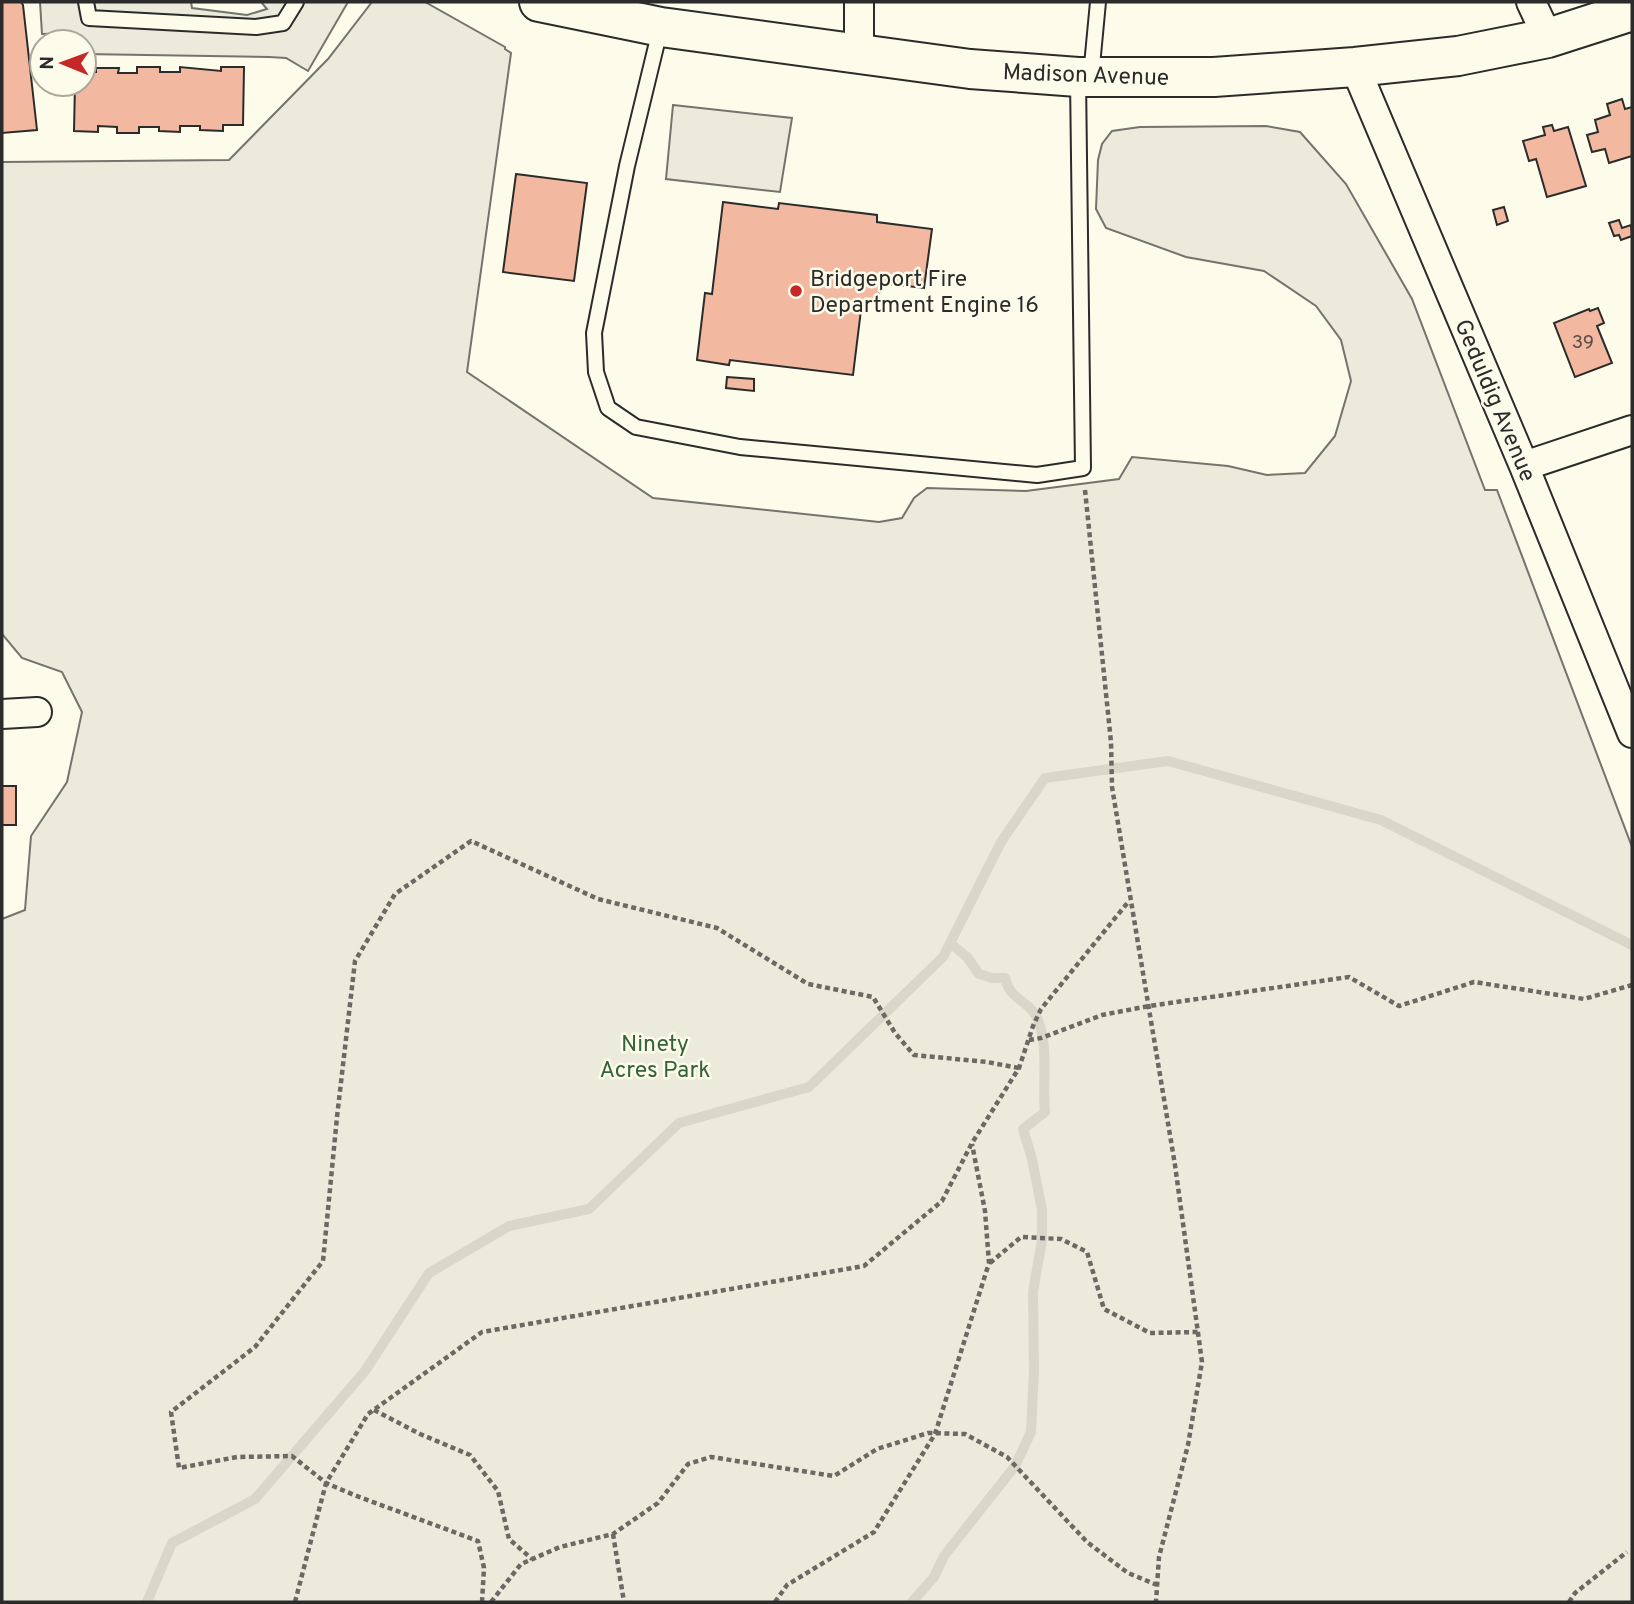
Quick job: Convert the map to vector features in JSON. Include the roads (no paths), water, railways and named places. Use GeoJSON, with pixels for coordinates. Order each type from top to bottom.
{"type":"FeatureCollection","features":[{"type":"Feature","properties":{"kind":"main road","name":"Madison Avenue"},"geometry":{"type":"LineString","coordinates":[[539,2],[661,27],[970,69],[1084,77],[1214,77],[1355,67],[1458,56],[1548,38],[1632,11]]}},
{"type":"Feature","properties":{"kind":"street"},"geometry":{"type":"LineString","coordinates":[[859,2],[859,54]]}},
{"type":"Feature","properties":{"kind":"street"},"geometry":{"type":"LineString","coordinates":[[1531,2],[1548,38]]}},
{"type":"Feature","properties":{"kind":"street","name":"Geduldig Avenue"},"geometry":{"type":"LineString","coordinates":[[1355,67],[1524,466],[1632,733]]}},
{"type":"Feature","properties":{"kind":"street"},"geometry":{"type":"LineString","coordinates":[[1524,466],[1632,430]]}},
{"type":"Feature","properties":{"kind":"street"},"geometry":{"type":"LineString","coordinates":[[2,714],[37,712]]}},
{"type":"Feature","properties":{"kind":"lane"},"geometry":{"type":"LineString","coordinates":[[86,2],[89,18],[256,27],[283,23],[296,2]]}},
{"type":"Feature","properties":{"kind":"lane"},"geometry":{"type":"LineString","coordinates":[[661,27],[627,166],[594,333],[596,372],[608,408],[636,426],[740,447],[1037,475],[1083,468],[1084,77],[1098,2]]}},
{"type":"Feature","properties":{"kind":"waterway"},"geometry":{"type":"LineString","coordinates":[[147,1602],[172,1543],[255,1499],[365,1371],[429,1273],[509,1226],[589,1209],[679,1123],[809,1087],[943,957],[1001,842],[1045,778],[1168,761],[1381,820],[1632,945]]}},
{"type":"Feature","properties":{"kind":"waterway"},"geometry":{"type":"LineString","coordinates":[[912,1602],[934,1577],[944,1556],[1015,1466],[1031,1432],[1034,1370],[1033,1292],[1042,1240],[1042,1210],[1023,1129],[1045,1112],[1043,1042],[1034,1013],[1011,991],[1005,978],[979,974],[967,957],[950,943]]}},
{"type":"Feature","properties":{"kind":"place","name":"Bridgeport Fire Department Engine 16"},"geometry":{"type":"Point","coordinates":[796,291]}},
{"type":"Feature","properties":{"kind":"park label","name":"Ninety Acres Park"},"geometry":{"type":"Point","coordinates":[655,1056]}}]}
